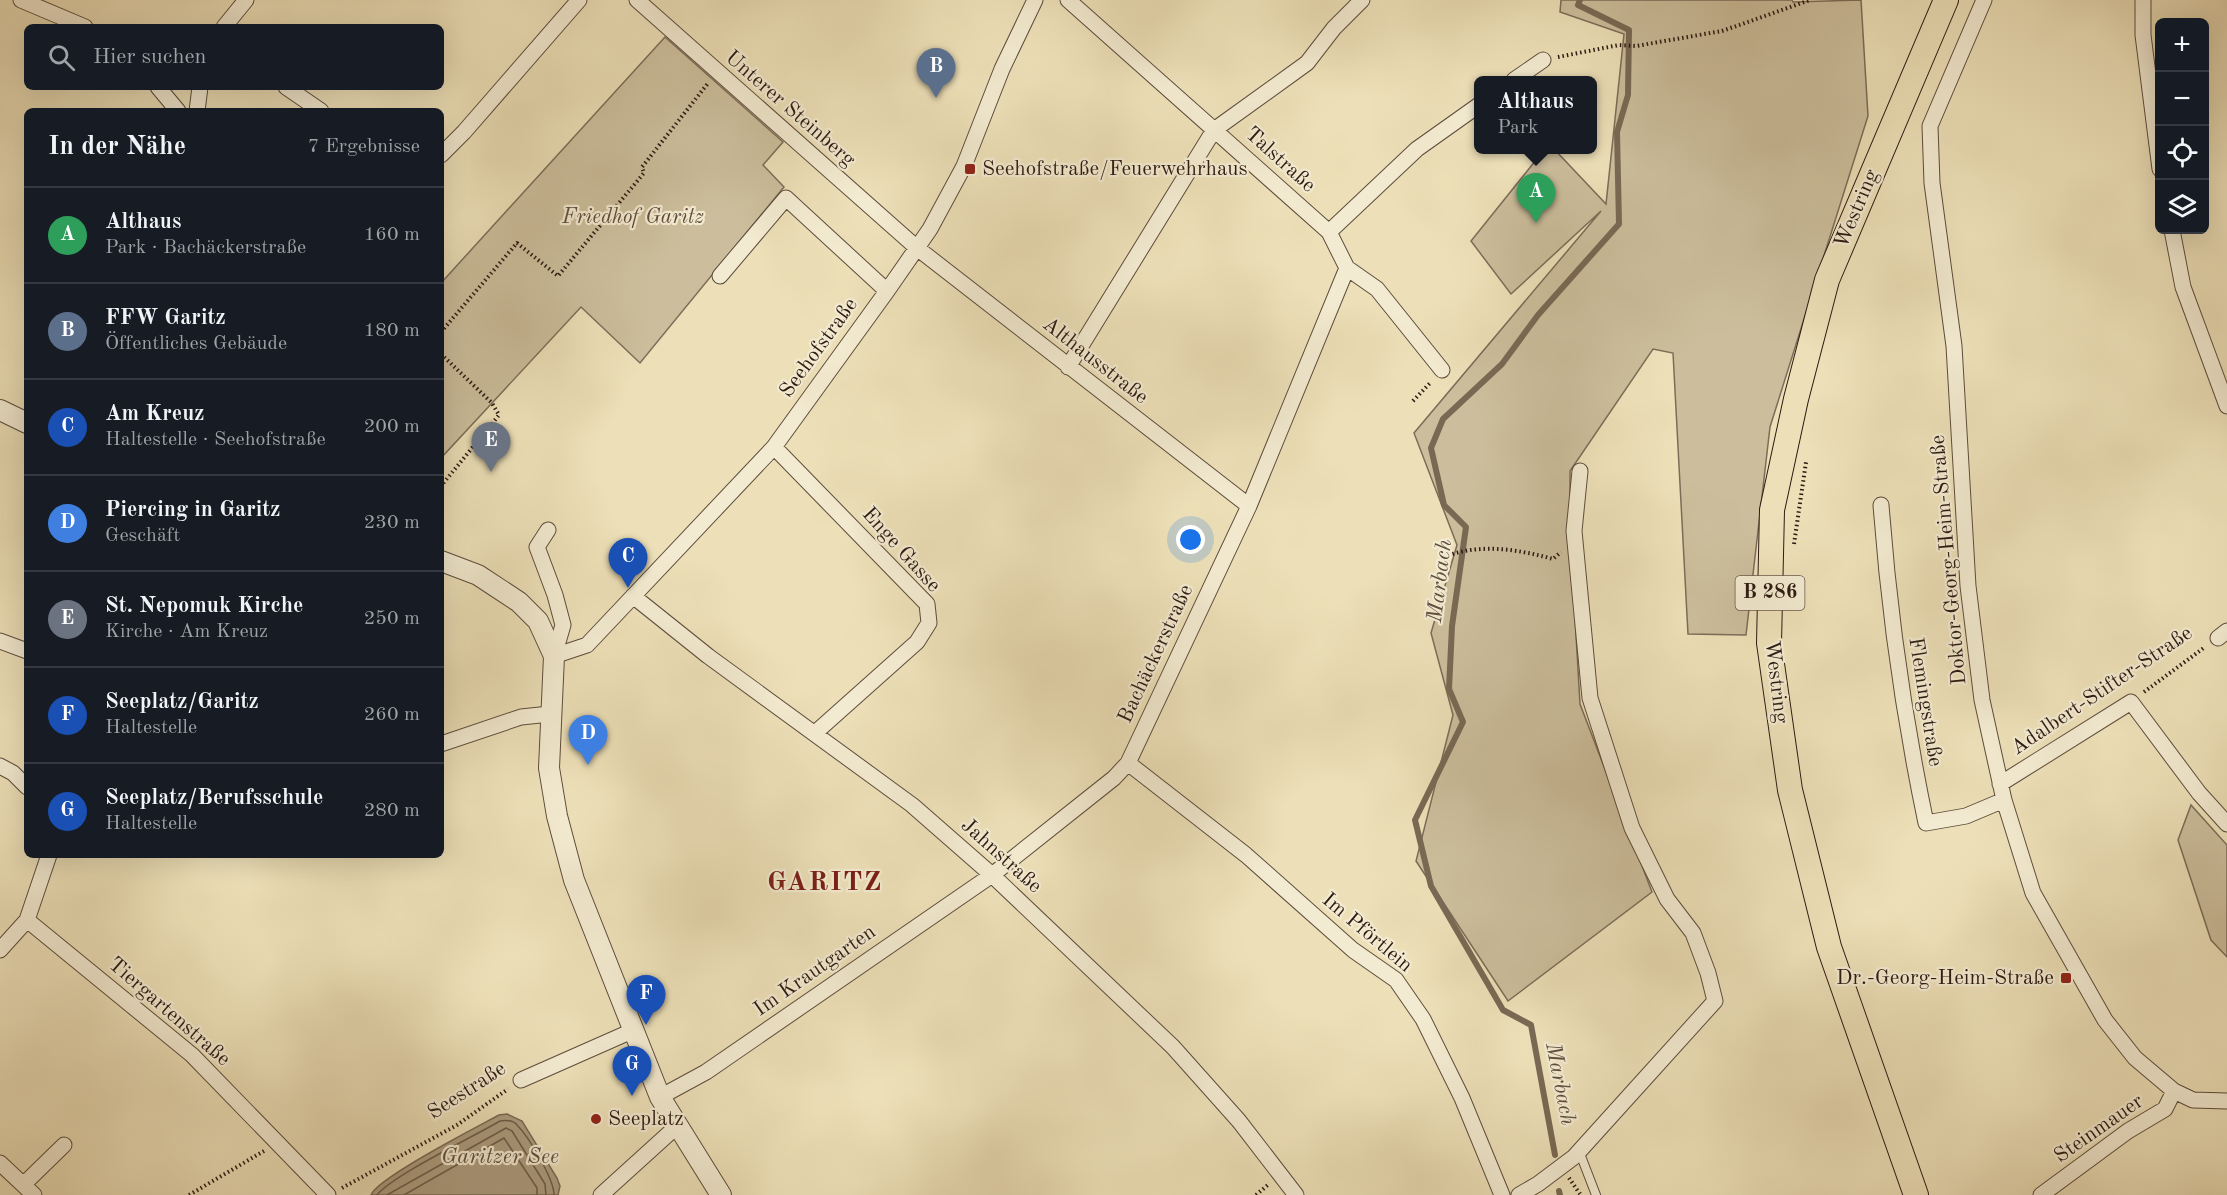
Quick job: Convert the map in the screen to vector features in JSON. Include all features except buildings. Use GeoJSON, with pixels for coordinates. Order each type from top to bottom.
{"type":"FeatureCollection","features":[{"type":"Feature","properties":{"kind":"main road","name":"Westring"},"geometry":{"type":"LineString","coordinates":[[1916,1195],[1828,947],[1790,790],[1769,642],[1769,620],[1772,510],[1796,399],[1827,280],[1946,0]]}},
{"type":"Feature","properties":{"kind":"street"},"geometry":{"type":"LineString","coordinates":[[21,0],[78,24]]}},
{"type":"Feature","properties":{"kind":"street"},"geometry":{"type":"LineString","coordinates":[[226,24],[246,0]]}},
{"type":"Feature","properties":{"kind":"street"},"geometry":{"type":"LineString","coordinates":[[444,152],[579,0]]}},
{"type":"Feature","properties":{"kind":"street","name":"Unterer Steinberg"},"geometry":{"type":"LineString","coordinates":[[637,0],[917,248]]}},
{"type":"Feature","properties":{"kind":"street","name":"Seehofstraße"},"geometry":{"type":"LineString","coordinates":[[554,657],[587,645],[774,447],[917,248],[964,166],[1002,69],[1035,0]]}},
{"type":"Feature","properties":{"kind":"street","name":"Talstraße"},"geometry":{"type":"LineString","coordinates":[[1068,0],[1329,232],[1347,268],[1377,289],[1442,370]]}},
{"type":"Feature","properties":{"kind":"street"},"geometry":{"type":"LineString","coordinates":[[1068,367],[1214,130],[1307,63],[1334,28],[1362,0]]}},
{"type":"Feature","properties":{"kind":"street","name":"Doktor-Georg-Heim-Straße"},"geometry":{"type":"LineString","coordinates":[[1984,0],[1930,126],[1932,183],[1954,346],[1968,586],[1982,700],[2000,784],[2033,892],[2075,971],[2105,1020],[2135,1058],[2174,1091],[2193,1100],[2227,1101]]}},
{"type":"Feature","properties":{"kind":"street"},"geometry":{"type":"LineString","coordinates":[[2143,0],[2143,35],[2155,130]]}},
{"type":"Feature","properties":{"kind":"street"},"geometry":{"type":"LineString","coordinates":[[1521,76],[1543,60]]}},
{"type":"Feature","properties":{"kind":"street"},"geometry":{"type":"LineString","coordinates":[[160,90],[175,108]]}},
{"type":"Feature","properties":{"kind":"street"},"geometry":{"type":"LineString","coordinates":[[197,108],[200,90]]}},
{"type":"Feature","properties":{"kind":"street"},"geometry":{"type":"LineString","coordinates":[[290,90],[317,108]]}},
{"type":"Feature","properties":{"kind":"street"},"geometry":{"type":"LineString","coordinates":[[1329,232],[1418,149],[1474,109]]}},
{"type":"Feature","properties":{"kind":"street"},"geometry":{"type":"LineString","coordinates":[[720,276],[786,198],[887,291]]}},
{"type":"Feature","properties":{"kind":"street"},"geometry":{"type":"LineString","coordinates":[[2173,234],[2183,287],[2227,406]]}},
{"type":"Feature","properties":{"kind":"street","name":"Althausstraße"},"geometry":{"type":"LineString","coordinates":[[917,248],[1249,506]]}},
{"type":"Feature","properties":{"kind":"street","name":"Bachäckerstraße"},"geometry":{"type":"LineString","coordinates":[[992,875],[1114,778],[1128,763],[1249,506],[1347,268]]}},
{"type":"Feature","properties":{"kind":"street"},"geometry":{"type":"LineString","coordinates":[[0,410],[24,422]]}},
{"type":"Feature","properties":{"kind":"street","name":"Enge Gasse"},"geometry":{"type":"LineString","coordinates":[[774,447],[927,604],[929,623],[917,642],[815,733]]}},
{"type":"Feature","properties":{"kind":"street"},"geometry":{"type":"LineString","coordinates":[[1519,1195],[1538,1184],[1576,1154],[1715,1001],[1708,973],[1693,933],[1667,899],[1632,828],[1590,698],[1574,531],[1580,471]]}},
{"type":"Feature","properties":{"kind":"street","name":"Flemingstraße"},"geometry":{"type":"LineString","coordinates":[[1881,505],[1889,609],[1910,745],[1926,823],[1966,816],[2004,800]]}},
{"type":"Feature","properties":{"kind":"street"},"geometry":{"type":"LineString","coordinates":[[548,530],[537,547],[555,595],[563,626],[554,657],[549,768],[562,837],[590,925],[660,1097],[676,1127],[721,1195]]}},
{"type":"Feature","properties":{"kind":"street"},"geometry":{"type":"LineString","coordinates":[[444,562],[478,574],[519,602],[538,621],[554,657]]}},
{"type":"Feature","properties":{"kind":"street","name":"Jahnstraße"},"geometry":{"type":"LineString","coordinates":[[633,596],[708,656],[912,805],[992,875],[1173,1047],[1239,1122],[1296,1195]]}},
{"type":"Feature","properties":{"kind":"street"},"geometry":{"type":"LineString","coordinates":[[0,640],[24,650]]}},
{"type":"Feature","properties":{"kind":"street"},"geometry":{"type":"LineString","coordinates":[[2131,702],[2199,793],[2227,824]]}},
{"type":"Feature","properties":{"kind":"street","name":"Adalbert-Stifter-Straße"},"geometry":{"type":"LineString","coordinates":[[2000,784],[2131,702]]}},
{"type":"Feature","properties":{"kind":"street"},"geometry":{"type":"LineString","coordinates":[[444,743],[521,717],[550,714]]}},
{"type":"Feature","properties":{"kind":"street","name":"Im Pförtlein"},"geometry":{"type":"LineString","coordinates":[[1128,763],[1246,855],[1353,950],[1396,980],[1423,1019],[1462,1098],[1502,1195]]}},
{"type":"Feature","properties":{"kind":"street"},"geometry":{"type":"LineString","coordinates":[[0,766],[13,773],[24,784]]}},
{"type":"Feature","properties":{"kind":"street"},"geometry":{"type":"LineString","coordinates":[[0,950],[27,920],[48,858]]}},
{"type":"Feature","properties":{"kind":"street","name":"Im Krautgarten"},"geometry":{"type":"LineString","coordinates":[[660,1097],[706,1072],[992,875]]}},
{"type":"Feature","properties":{"kind":"street","name":"Tiergartenstraße"},"geometry":{"type":"LineString","coordinates":[[27,920],[192,1055],[277,1143],[333,1192]]}},
{"type":"Feature","properties":{"kind":"street","name":"Seestraße"},"geometry":{"type":"LineString","coordinates":[[521,1080],[632,1031]]}},
{"type":"Feature","properties":{"kind":"street","name":"Steinmauer"},"geometry":{"type":"LineString","coordinates":[[2041,1195],[2128,1131],[2165,1109],[2174,1091]]}},
{"type":"Feature","properties":{"kind":"street"},"geometry":{"type":"LineString","coordinates":[[601,1195],[676,1127]]}},
{"type":"Feature","properties":{"kind":"street"},"geometry":{"type":"LineString","coordinates":[[0,1163],[29,1189],[63,1145]]}},
{"type":"Feature","properties":{"kind":"lane"},"geometry":{"type":"LineString","coordinates":[[1576,1154],[1596,1195]]}},
{"type":"Feature","properties":{"kind":"path"},"geometry":{"type":"LineString","coordinates":[[1543,60],[1619,45],[1636,46],[1722,31],[1810,0]]}},
{"type":"Feature","properties":{"kind":"path"},"geometry":{"type":"LineString","coordinates":[[444,328],[517,243],[558,276],[644,173],[642,167],[717,72]]}},
{"type":"Feature","properties":{"kind":"path"},"geometry":{"type":"LineString","coordinates":[[444,357],[492,403],[499,416],[444,482]]}},
{"type":"Feature","properties":{"kind":"path"},"geometry":{"type":"LineString","coordinates":[[1413,401],[1442,370]]}},
{"type":"Feature","properties":{"kind":"path"},"geometry":{"type":"LineString","coordinates":[[1794,545],[1808,451]]}},
{"type":"Feature","properties":{"kind":"path"},"geometry":{"type":"LineString","coordinates":[[1444,557],[1460,551],[1517,549],[1552,559],[1567,548]]}},
{"type":"Feature","properties":{"kind":"path","name":"Adalbert-Stifter-Straße"},"geometry":{"type":"LineString","coordinates":[[2131,702],[2223,634]]}},
{"type":"Feature","properties":{"kind":"path","name":"Seestraße"},"geometry":{"type":"LineString","coordinates":[[333,1192],[457,1125],[521,1080]]}},
{"type":"Feature","properties":{"kind":"path"},"geometry":{"type":"LineString","coordinates":[[189,1195],[277,1143]]}},
{"type":"Feature","properties":{"kind":"path"},"geometry":{"type":"LineString","coordinates":[[1256,1195],[1269,1183]]}},
{"type":"Feature","properties":{"kind":"green space"},"geometry":{"type":"Polygon","coordinates":[[[1561,0],[1792,0],[1793,2],[1861,0],[1868,116],[1770,427],[1746,635],[1688,634],[1673,353],[1653,349],[1570,471],[1570,531],[1580,704],[1652,892],[1508,1001],[1416,861],[1453,715],[1431,633],[1457,545],[1414,433],[1601,211],[1511,294],[1471,241],[1541,154],[1559,154],[1606,204],[1624,34],[1560,12],[1561,0]]]}},
{"type":"Feature","properties":{"kind":"green space","name":"Friedhof Garitz"},"geometry":{"type":"Polygon","coordinates":[[[665,37],[783,142],[763,165],[784,187],[640,363],[581,307],[444,455],[444,280],[665,37]]]}},
{"type":"Feature","properties":{"kind":"green space"},"geometry":{"type":"Polygon","coordinates":[[[2191,805],[2227,845],[2227,957],[2211,940],[2178,840],[2191,805]]]}},
{"type":"Feature","properties":{"kind":"water","name":"Garitzer See"},"geometry":{"type":"Polygon","coordinates":[[[507,1114],[522,1121],[557,1178],[560,1186],[558,1195],[371,1195],[377,1187],[408,1165],[499,1115],[507,1114]]]}},
{"type":"Feature","properties":{"kind":"waterway","name":"Marbach"},"geometry":{"type":"LineString","coordinates":[[1555,1155],[1531,1025],[1503,1010],[1431,886],[1415,820],[1463,722],[1449,689],[1452,626],[1466,527],[1444,505],[1431,448],[1443,419],[1502,364],[1538,315],[1619,224],[1617,132],[1628,95],[1629,30],[1578,5],[1580,0]]}},
{"type":"Feature","properties":{"kind":"waterway","name":"Marbach"},"geometry":{"type":"LineString","coordinates":[[1559,1191],[1560,1195]]}},
{"type":"Feature","properties":{"kind":"place","name":"FFW Garitz"},"geometry":{"type":"Point","coordinates":[936,98]}},
{"type":"Feature","properties":{"kind":"place","name":"Seehofstraße/Feuerwehrhaus"},"geometry":{"type":"Point","coordinates":[970,169]}},
{"type":"Feature","properties":{"kind":"place","name":"Althaus"},"geometry":{"type":"Point","coordinates":[1536,223]}},
{"type":"Feature","properties":{"kind":"place","name":"St. Nepomuk Kirche"},"geometry":{"type":"Point","coordinates":[491,472]}},
{"type":"Feature","properties":{"kind":"place","name":"Am Kreuz"},"geometry":{"type":"Point","coordinates":[628,588]}},
{"type":"Feature","properties":{"kind":"place","name":"Piercing in Garitz"},"geometry":{"type":"Point","coordinates":[588,765]}},
{"type":"Feature","properties":{"kind":"place","name":"Dr.-Georg-Heim-Straße"},"geometry":{"type":"Point","coordinates":[2066,978]}},
{"type":"Feature","properties":{"kind":"place","name":"Seeplatz/Garitz"},"geometry":{"type":"Point","coordinates":[646,1025]}},
{"type":"Feature","properties":{"kind":"place","name":"Seeplatz/Berufsschule"},"geometry":{"type":"Point","coordinates":[632,1096]}},
{"type":"Feature","properties":{"kind":"place","name":"Seeplatz"},"geometry":{"type":"Point","coordinates":[596,1119]}},
{"type":"Feature","properties":{"kind":"district","name":"GARITZ"},"geometry":{"type":"Point","coordinates":[825,882]}}]}
